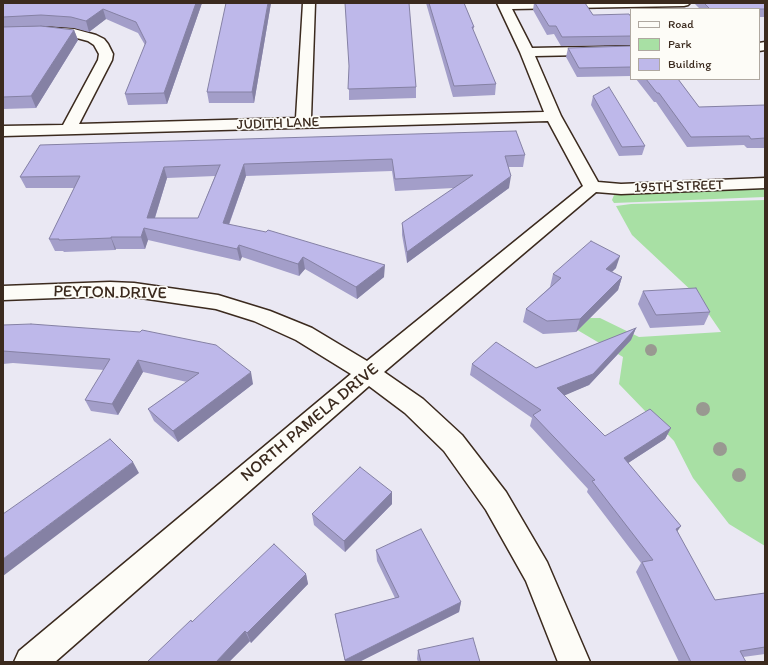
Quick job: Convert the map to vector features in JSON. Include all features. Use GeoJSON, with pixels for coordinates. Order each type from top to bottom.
{"type":"FeatureCollection","features":[{"type":"Feature","properties":{"kind":"street"},"geometry":{"type":"LineString","coordinates":[[303,124],[309,3]]}},
{"type":"Feature","properties":{"kind":"street"},"geometry":{"type":"LineString","coordinates":[[592,187],[553,116],[527,52],[504,5],[684,3]]}},
{"type":"Feature","properties":{"kind":"street"},"geometry":{"type":"LineString","coordinates":[[3,32],[45,31],[74,33],[92,38],[99,42],[103,47],[106,54],[105,60],[68,130]]}},
{"type":"Feature","properties":{"kind":"street"},"geometry":{"type":"LineString","coordinates":[[527,52],[630,50]]}},
{"type":"Feature","properties":{"kind":"street","name":"JUDITH LANE"},"geometry":{"type":"LineString","coordinates":[[3,131],[553,116]]}},
{"type":"Feature","properties":{"kind":"street","name":"195TH STREET"},"geometry":{"type":"LineString","coordinates":[[592,187],[621,189],[765,183]]}},
{"type":"Feature","properties":{"kind":"street","name":"NORTH PAMELA DRIVE"},"geometry":{"type":"LineString","coordinates":[[30,662],[368,373],[592,187]]}},
{"type":"Feature","properties":{"kind":"street","name":"PEYTON DRIVE"},"geometry":{"type":"LineString","coordinates":[[3,293],[104,289],[134,290],[182,295],[218,302],[262,316],[304,334],[368,373],[414,406],[453,443],[496,501],[537,572],[574,662]]}},
{"type":"Feature","properties":{"kind":"green space"},"geometry":{"type":"Polygon","coordinates":[[[765,188],[765,197],[614,203],[612,200],[614,195],[644,192],[765,188]]]}},
{"type":"Feature","properties":{"kind":"green space"},"geometry":{"type":"Polygon","coordinates":[[[765,200],[765,546],[729,524],[693,478],[674,441],[619,384],[623,357],[574,328],[583,318],[600,318],[639,337],[721,332],[695,294],[632,235],[616,206],[631,204],[765,200]]]}},
{"type":"Feature","properties":{"kind":"building"},"geometry":{"type":"Polygon","coordinates":[[[3,3],[196,3],[164,93],[125,94],[146,42],[136,22],[103,9],[86,21],[71,17],[41,15],[3,17],[3,3]]]}},
{"type":"Feature","properties":{"kind":"building"},"geometry":{"type":"Polygon","coordinates":[[[226,3],[268,3],[252,92],[207,92],[226,3]]]}},
{"type":"Feature","properties":{"kind":"building"},"geometry":{"type":"Polygon","coordinates":[[[345,3],[409,3],[416,87],[348,89],[349,66],[345,3]]]}},
{"type":"Feature","properties":{"kind":"building"},"geometry":{"type":"Polygon","coordinates":[[[429,3],[464,3],[474,27],[472,27],[496,84],[454,86],[429,3]]]}},
{"type":"Feature","properties":{"kind":"building"},"geometry":{"type":"Polygon","coordinates":[[[535,3],[585,3],[593,15],[629,14],[630,16],[630,36],[562,37],[556,26],[549,26],[535,3]]]}},
{"type":"Feature","properties":{"kind":"building"},"geometry":{"type":"Polygon","coordinates":[[[704,3],[765,3],[765,9],[709,8],[704,3]]]}},
{"type":"Feature","properties":{"kind":"building"},"geometry":{"type":"Polygon","coordinates":[[[41,26],[74,30],[31,96],[3,97],[3,27],[41,26]]]}},
{"type":"Feature","properties":{"kind":"building"},"geometry":{"type":"Polygon","coordinates":[[[630,46],[630,67],[579,68],[568,48],[630,46]]]}},
{"type":"Feature","properties":{"kind":"building"},"geometry":{"type":"Polygon","coordinates":[[[647,80],[679,80],[699,107],[765,105],[765,138],[751,139],[749,136],[691,137],[659,93],[657,93],[647,80]]]}},
{"type":"Feature","properties":{"kind":"building"},"geometry":{"type":"Polygon","coordinates":[[[609,87],[645,146],[622,147],[593,96],[609,87]]]}},
{"type":"Feature","properties":{"kind":"building"},"geometry":{"type":"Polygon","coordinates":[[[516,131],[525,155],[505,156],[511,176],[407,252],[402,223],[473,175],[395,179],[392,159],[244,164],[223,223],[266,232],[268,230],[385,265],[356,287],[303,257],[298,264],[239,245],[237,249],[144,228],[141,237],[59,240],[49,239],[80,176],[20,177],[40,145],[516,131]],[[220,165],[164,167],[147,218],[198,218],[220,165]]]}},
{"type":"Feature","properties":{"kind":"building"},"geometry":{"type":"Polygon","coordinates":[[[591,241],[620,256],[606,269],[622,277],[580,319],[547,321],[526,309],[561,278],[553,274],[591,241]]]}},
{"type":"Feature","properties":{"kind":"building"},"geometry":{"type":"Polygon","coordinates":[[[696,288],[710,312],[656,315],[643,291],[696,288]]]}},
{"type":"Feature","properties":{"kind":"building"},"geometry":{"type":"Polygon","coordinates":[[[31,324],[140,332],[142,330],[216,345],[251,372],[173,431],[148,409],[199,373],[138,360],[112,404],[85,400],[110,359],[3,351],[3,325],[31,324]]]}},
{"type":"Feature","properties":{"kind":"building"},"geometry":{"type":"Polygon","coordinates":[[[636,328],[593,374],[557,388],[605,436],[650,409],[671,428],[624,458],[681,526],[676,529],[715,600],[765,593],[765,647],[740,651],[746,662],[691,662],[642,562],[653,560],[592,481],[595,480],[533,415],[541,410],[472,364],[496,342],[536,368],[636,328]]]}},
{"type":"Feature","properties":{"kind":"building"},"geometry":{"type":"Polygon","coordinates":[[[110,439],[133,462],[3,559],[3,514],[110,439]]]}},
{"type":"Feature","properties":{"kind":"building"},"geometry":{"type":"Polygon","coordinates":[[[360,467],[392,492],[344,541],[312,514],[360,467]]]}},
{"type":"Feature","properties":{"kind":"building"},"geometry":{"type":"Polygon","coordinates":[[[421,529],[461,602],[345,660],[335,614],[399,597],[376,550],[421,529]]]}},
{"type":"Feature","properties":{"kind":"building"},"geometry":{"type":"Polygon","coordinates":[[[274,544],[306,574],[247,633],[245,631],[216,662],[147,662],[191,620],[192,622],[274,544]]]}},
{"type":"Feature","properties":{"kind":"building"},"geometry":{"type":"Polygon","coordinates":[[[473,638],[480,662],[421,662],[418,650],[473,638]]]}}]}
